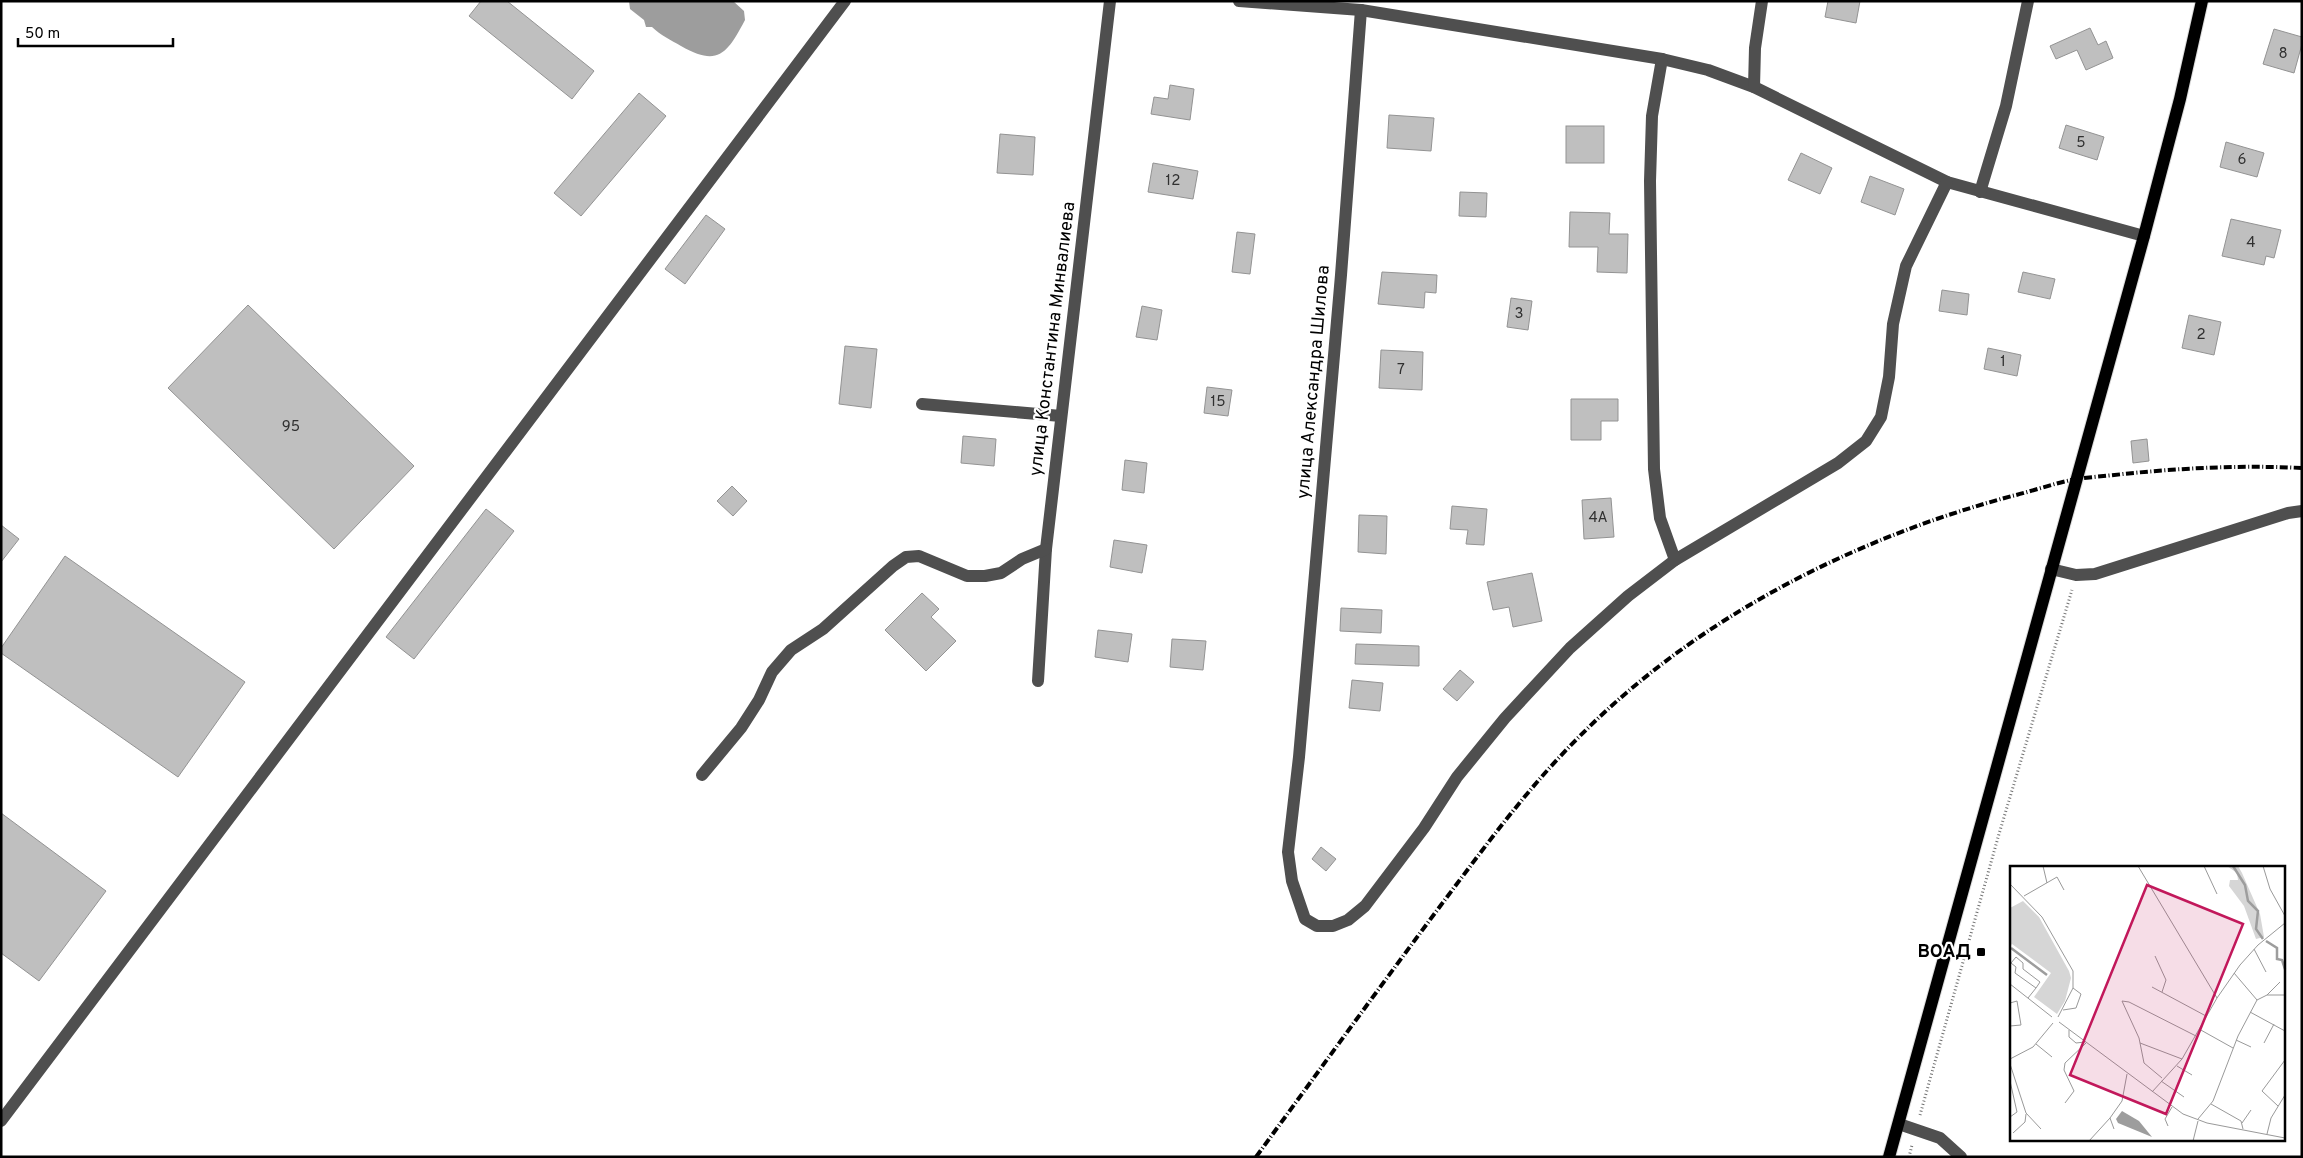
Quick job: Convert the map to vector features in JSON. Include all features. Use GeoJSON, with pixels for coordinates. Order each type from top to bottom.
{"type":"FeatureCollection","features":[{"type":"Feature","properties":{"kind":"main road"},"geometry":{"type":"LineString","coordinates":[[1893,1154],[1899,1124],[2144,236],[2180,99],[2202,1]]}},
{"type":"Feature","properties":{"kind":"street"},"geometry":{"type":"LineString","coordinates":[[1,1121],[845,1]]}},
{"type":"Feature","properties":{"kind":"street","name":"улица Константина Минвалиева"},"geometry":{"type":"LineString","coordinates":[[1038,681],[1046,549],[1110,1]]}},
{"type":"Feature","properties":{"kind":"street"},"geometry":{"type":"LineString","coordinates":[[1239,1],[1361,10],[1662,59],[1708,70],[1754,87],[1947,182],[2144,236]]}},
{"type":"Feature","properties":{"kind":"street"},"geometry":{"type":"LineString","coordinates":[[1754,87],[1756,48],[1762,1]]}},
{"type":"Feature","properties":{"kind":"street"},"geometry":{"type":"LineString","coordinates":[[1980,192],[2006,106],[2028,1]]}},
{"type":"Feature","properties":{"kind":"street","name":"улица Александра Шилова"},"geometry":{"type":"LineString","coordinates":[[1361,10],[1341,275],[1299,757],[1288,852],[1292,881],[1305,919],[1318,926],[1333,926],[1348,920],[1365,906],[1382,881],[1424,828],[1457,777],[1505,718],[1570,648],[1628,596],[1674,560]]}},
{"type":"Feature","properties":{"kind":"street"},"geometry":{"type":"LineString","coordinates":[[1662,59],[1652,116],[1650,181],[1654,469],[1660,518],[1674,560],[1838,463],[1866,441],[1882,417],[1889,377],[1893,324],[1906,266],[1947,182]]}},
{"type":"Feature","properties":{"kind":"street"},"geometry":{"type":"LineString","coordinates":[[922,404],[1061,416]]}},
{"type":"Feature","properties":{"kind":"street"},"geometry":{"type":"LineString","coordinates":[[2051,569],[2076,575],[2095,574],[2288,513],[2302,511]]}},
{"type":"Feature","properties":{"kind":"street"},"geometry":{"type":"LineString","coordinates":[[702,775],[741,728],[759,700],[772,672],[792,650],[823,629],[906,556],[919,556],[967,576],[985,576],[1001,573],[1022,559],[1046,549]]}},
{"type":"Feature","properties":{"kind":"street"},"geometry":{"type":"LineString","coordinates":[[1899,1124],[1940,1138],[1961,1157]]}},
{"type":"Feature","properties":{"kind":"path"},"geometry":{"type":"LineString","coordinates":[[1909,1157],[1999,834],[2076,575]]}},
{"type":"Feature","properties":{"kind":"shaded area"},"geometry":{"type":"Polygon","coordinates":[[[629,1],[733,1],[744,11],[745,20],[727,49],[720,54],[704,56],[681,46],[652,27],[646,27],[644,20],[630,9],[629,1]]]}},
{"type":"Feature","properties":{"kind":"building"},"geometry":{"type":"Polygon","coordinates":[[[481,1],[507,1],[594,71],[572,99],[469,16],[481,1]]]}},
{"type":"Feature","properties":{"kind":"building"},"geometry":{"type":"Polygon","coordinates":[[[1828,1],[1860,1],[1856,23],[1825,17],[1828,1]]]}},
{"type":"Feature","properties":{"kind":"building"},"geometry":{"type":"Polygon","coordinates":[[[2090,28],[2098,45],[2106,41],[2113,58],[2086,70],[2077,50],[2056,59],[2050,46],[2090,28]]]}},
{"type":"Feature","properties":{"kind":"building"},"geometry":{"type":"Polygon","coordinates":[[[2274,29],[2302,37],[2302,44],[2294,73],[2263,64],[2274,29]]]}},
{"type":"Feature","properties":{"kind":"building"},"geometry":{"type":"Polygon","coordinates":[[[1170,85],[1194,89],[1190,120],[1151,114],[1154,97],[1168,99],[1170,85]]]}},
{"type":"Feature","properties":{"kind":"building"},"geometry":{"type":"Polygon","coordinates":[[[639,93],[666,116],[581,216],[554,193],[639,93]]]}},
{"type":"Feature","properties":{"kind":"building"},"geometry":{"type":"Polygon","coordinates":[[[1389,115],[1434,118],[1431,151],[1387,148],[1389,115]]]}},
{"type":"Feature","properties":{"kind":"building"},"geometry":{"type":"Polygon","coordinates":[[[2066,125],[2104,137],[2097,160],[2059,148],[2066,125]]]}},
{"type":"Feature","properties":{"kind":"building"},"geometry":{"type":"Polygon","coordinates":[[[1566,126],[1604,126],[1604,163],[1566,163],[1566,126]]]}},
{"type":"Feature","properties":{"kind":"building"},"geometry":{"type":"Polygon","coordinates":[[[1000,134],[1035,137],[1033,175],[997,173],[1000,134]]]}},
{"type":"Feature","properties":{"kind":"building"},"geometry":{"type":"Polygon","coordinates":[[[2226,142],[2264,153],[2257,177],[2220,167],[2226,142]]]}},
{"type":"Feature","properties":{"kind":"building"},"geometry":{"type":"Polygon","coordinates":[[[1801,153],[1832,168],[1820,194],[1788,180],[1801,153]]]}},
{"type":"Feature","properties":{"kind":"building"},"geometry":{"type":"Polygon","coordinates":[[[1153,163],[1198,171],[1193,199],[1148,192],[1153,163]]]}},
{"type":"Feature","properties":{"kind":"building"},"geometry":{"type":"Polygon","coordinates":[[[1870,176],[1904,189],[1895,215],[1861,202],[1870,176]]]}},
{"type":"Feature","properties":{"kind":"building"},"geometry":{"type":"Polygon","coordinates":[[[1460,192],[1487,193],[1486,217],[1459,216],[1460,192]]]}},
{"type":"Feature","properties":{"kind":"building"},"geometry":{"type":"Polygon","coordinates":[[[1570,212],[1610,213],[1609,234],[1628,234],[1627,273],[1597,272],[1598,247],[1569,247],[1570,212]]]}},
{"type":"Feature","properties":{"kind":"building"},"geometry":{"type":"Polygon","coordinates":[[[706,215],[725,229],[685,284],[665,269],[706,215]]]}},
{"type":"Feature","properties":{"kind":"building"},"geometry":{"type":"Polygon","coordinates":[[[2231,219],[2281,230],[2274,258],[2266,256],[2264,265],[2222,256],[2231,219]]]}},
{"type":"Feature","properties":{"kind":"building"},"geometry":{"type":"Polygon","coordinates":[[[1237,232],[1255,234],[1250,274],[1232,272],[1237,232]]]}},
{"type":"Feature","properties":{"kind":"building"},"geometry":{"type":"Polygon","coordinates":[[[1382,272],[1437,275],[1436,293],[1425,292],[1424,308],[1378,304],[1382,272]]]}},
{"type":"Feature","properties":{"kind":"building"},"geometry":{"type":"Polygon","coordinates":[[[2023,272],[2055,279],[2050,299],[2018,292],[2023,272]]]}},
{"type":"Feature","properties":{"kind":"building"},"geometry":{"type":"Polygon","coordinates":[[[1942,290],[1969,294],[1967,315],[1939,311],[1942,290]]]}},
{"type":"Feature","properties":{"kind":"building"},"geometry":{"type":"Polygon","coordinates":[[[1511,298],[1532,301],[1528,330],[1507,327],[1511,298]]]}},
{"type":"Feature","properties":{"kind":"building"},"geometry":{"type":"Polygon","coordinates":[[[248,305],[414,466],[334,549],[168,388],[248,305]]]}},
{"type":"Feature","properties":{"kind":"building"},"geometry":{"type":"Polygon","coordinates":[[[1142,306],[1162,310],[1157,340],[1136,337],[1142,306]]]}},
{"type":"Feature","properties":{"kind":"building"},"geometry":{"type":"Polygon","coordinates":[[[2189,315],[2221,322],[2214,355],[2182,348],[2189,315]]]}},
{"type":"Feature","properties":{"kind":"building"},"geometry":{"type":"Polygon","coordinates":[[[845,346],[877,349],[871,408],[839,404],[845,346]]]}},
{"type":"Feature","properties":{"kind":"building"},"geometry":{"type":"Polygon","coordinates":[[[1988,348],[2021,355],[2017,376],[1984,369],[1988,348]]]}},
{"type":"Feature","properties":{"kind":"building"},"geometry":{"type":"Polygon","coordinates":[[[1381,350],[1423,352],[1422,390],[1379,388],[1381,350]]]}},
{"type":"Feature","properties":{"kind":"building"},"geometry":{"type":"Polygon","coordinates":[[[1207,387],[1232,390],[1228,416],[1204,413],[1207,387]]]}},
{"type":"Feature","properties":{"kind":"building"},"geometry":{"type":"Polygon","coordinates":[[[1571,399],[1618,399],[1618,421],[1601,421],[1601,440],[1571,440],[1571,399]]]}},
{"type":"Feature","properties":{"kind":"building"},"geometry":{"type":"Polygon","coordinates":[[[963,436],[996,439],[994,466],[961,463],[963,436]]]}},
{"type":"Feature","properties":{"kind":"building"},"geometry":{"type":"Polygon","coordinates":[[[2147,439],[2149,461],[2133,463],[2131,441],[2147,439]]]}},
{"type":"Feature","properties":{"kind":"building"},"geometry":{"type":"Polygon","coordinates":[[[1125,460],[1147,463],[1144,493],[1122,490],[1125,460]]]}},
{"type":"Feature","properties":{"kind":"building"},"geometry":{"type":"Polygon","coordinates":[[[732,486],[747,501],[733,516],[717,501],[732,486]]]}},
{"type":"Feature","properties":{"kind":"building"},"geometry":{"type":"Polygon","coordinates":[[[1611,498],[1614,537],[1584,539],[1582,500],[1611,498]]]}},
{"type":"Feature","properties":{"kind":"building"},"geometry":{"type":"Polygon","coordinates":[[[1452,506],[1487,509],[1484,545],[1466,544],[1468,530],[1450,529],[1452,506]]]}},
{"type":"Feature","properties":{"kind":"building"},"geometry":{"type":"Polygon","coordinates":[[[486,509],[514,531],[414,659],[386,637],[486,509]]]}},
{"type":"Feature","properties":{"kind":"building"},"geometry":{"type":"Polygon","coordinates":[[[1359,515],[1387,516],[1386,554],[1358,552],[1359,515]]]}},
{"type":"Feature","properties":{"kind":"building"},"geometry":{"type":"Polygon","coordinates":[[[1,525],[19,539],[1,562],[1,525]]]}},
{"type":"Feature","properties":{"kind":"building"},"geometry":{"type":"Polygon","coordinates":[[[1114,540],[1147,545],[1142,573],[1110,567],[1114,540]]]}},
{"type":"Feature","properties":{"kind":"building"},"geometry":{"type":"Polygon","coordinates":[[[65,556],[245,682],[178,777],[1,653],[1,648],[65,556]]]}},
{"type":"Feature","properties":{"kind":"building"},"geometry":{"type":"Polygon","coordinates":[[[1532,573],[1542,621],[1513,627],[1509,607],[1493,610],[1487,582],[1532,573]]]}},
{"type":"Feature","properties":{"kind":"building"},"geometry":{"type":"Polygon","coordinates":[[[922,593],[939,609],[931,617],[956,641],[926,671],[885,630],[922,593]]]}},
{"type":"Feature","properties":{"kind":"building"},"geometry":{"type":"Polygon","coordinates":[[[1341,608],[1382,610],[1381,633],[1340,631],[1341,608]]]}},
{"type":"Feature","properties":{"kind":"building"},"geometry":{"type":"Polygon","coordinates":[[[1098,630],[1132,634],[1128,662],[1095,657],[1098,630]]]}},
{"type":"Feature","properties":{"kind":"building"},"geometry":{"type":"Polygon","coordinates":[[[1172,639],[1206,641],[1203,670],[1170,667],[1172,639]]]}},
{"type":"Feature","properties":{"kind":"building"},"geometry":{"type":"Polygon","coordinates":[[[1356,644],[1419,646],[1419,666],[1355,664],[1356,644]]]}},
{"type":"Feature","properties":{"kind":"building"},"geometry":{"type":"Polygon","coordinates":[[[1460,670],[1474,682],[1457,701],[1443,689],[1460,670]]]}},
{"type":"Feature","properties":{"kind":"building"},"geometry":{"type":"Polygon","coordinates":[[[1352,680],[1383,683],[1380,711],[1349,708],[1352,680]]]}},
{"type":"Feature","properties":{"kind":"building"},"geometry":{"type":"Polygon","coordinates":[[[1,813],[106,891],[39,981],[1,953],[1,813]]]}},
{"type":"Feature","properties":{"kind":"building"},"geometry":{"type":"Polygon","coordinates":[[[1321,847],[1336,859],[1326,871],[1312,859],[1321,847]]]}},
{"type":"Feature","properties":{"kind":"railway"},"geometry":{"type":"LineString","coordinates":[[1256,1157],[1441,905],[1540,779],[1576,740],[1622,697],[1671,657],[1723,621],[1778,589],[1834,560],[1892,535],[1952,514],[2060,483],[2076,479],[2190,469],[2235,467],[2302,468]]}},
{"type":"Feature","properties":{"kind":"place","name":"ВОАД"},"geometry":{"type":"Point","coordinates":[1981,952]}}]}
